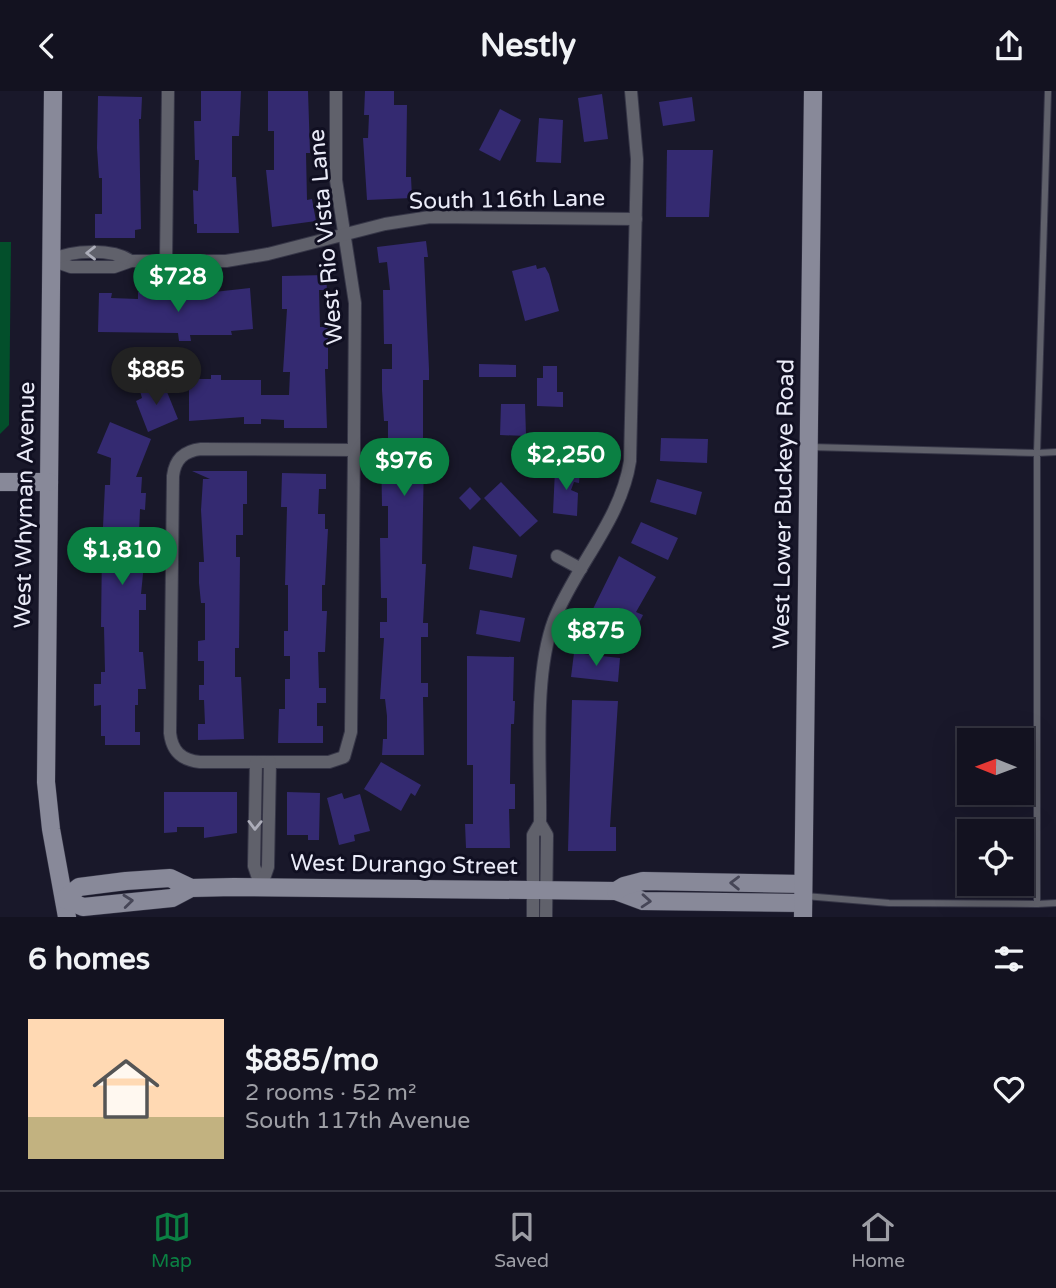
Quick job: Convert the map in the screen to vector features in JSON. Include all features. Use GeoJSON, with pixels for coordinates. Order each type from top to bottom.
{"type":"FeatureCollection","features":[{"type":"Feature","properties":{"kind":"street","name":"West Whyman Avenue"},"geometry":{"type":"LineString","coordinates":[[53,91],[46,782],[50,821],[66,908]]}},
{"type":"Feature","properties":{"kind":"street"},"geometry":{"type":"LineString","coordinates":[[166,262],[168,91]]}},
{"type":"Feature","properties":{"kind":"street","name":"West Rio Vista Lane"},"geometry":{"type":"LineString","coordinates":[[270,762],[329,762],[344,757],[351,732],[355,303],[337,180],[336,91]]}},
{"type":"Feature","properties":{"kind":"street"},"geometry":{"type":"LineString","coordinates":[[546,917],[533,835],[540,823],[544,659],[553,623],[619,502],[630,461],[637,140],[631,91]]}},
{"type":"Feature","properties":{"kind":"street","name":"West Lower Buckeye Road"},"geometry":{"type":"LineString","coordinates":[[803,900],[813,91]]}},
{"type":"Feature","properties":{"kind":"street","name":"South 116th Lane"},"geometry":{"type":"LineString","coordinates":[[51,260],[71,267],[114,267],[131,261],[239,260],[401,221],[444,217],[636,219]]}},
{"type":"Feature","properties":{"kind":"street"},"geometry":{"type":"LineString","coordinates":[[261,887],[268,867],[270,762],[200,762],[178,754],[170,733],[173,476],[181,455],[201,449],[354,450]]}},
{"type":"Feature","properties":{"kind":"street"},"geometry":{"type":"LineString","coordinates":[[0,482],[48,482]]}},
{"type":"Feature","properties":{"kind":"street"},"geometry":{"type":"LineString","coordinates":[[557,556],[581,569]]}},
{"type":"Feature","properties":{"kind":"street"},"geometry":{"type":"LineString","coordinates":[[256,762],[254,866],[261,887]]}},
{"type":"Feature","properties":{"kind":"street","name":"West Durango Street"},"geometry":{"type":"LineString","coordinates":[[66,908],[172,898],[191,888],[261,887],[616,891],[643,901],[803,900]]}},
{"type":"Feature","properties":{"kind":"street"},"geometry":{"type":"LineString","coordinates":[[533,917],[540,890]]}},
{"type":"Feature","properties":{"kind":"lane"},"geometry":{"type":"LineString","coordinates":[[1037,904],[1037,453],[1048,91]]}},
{"type":"Feature","properties":{"kind":"lane"},"geometry":{"type":"LineString","coordinates":[[808,447],[1056,452]]}},
{"type":"Feature","properties":{"kind":"lane"},"geometry":{"type":"LineString","coordinates":[[803,900],[1056,903]]}},
{"type":"Feature","properties":{"kind":"green space"},"geometry":{"type":"Polygon","coordinates":[[[0,242],[11,242],[9,425],[0,434],[0,242]]]}},
{"type":"Feature","properties":{"kind":"building"},"geometry":{"type":"Polygon","coordinates":[[[201,91],[241,91],[239,136],[232,136],[232,177],[236,177],[239,233],[197,233],[197,224],[194,224],[193,190],[198,191],[199,160],[195,160],[194,121],[201,121],[201,91]]]}},
{"type":"Feature","properties":{"kind":"building"},"geometry":{"type":"Polygon","coordinates":[[[268,91],[308,91],[310,153],[306,153],[307,200],[312,199],[316,221],[272,227],[266,170],[274,170],[274,131],[268,131],[268,91]]]}},
{"type":"Feature","properties":{"kind":"building"},"geometry":{"type":"Polygon","coordinates":[[[365,91],[394,91],[394,105],[407,105],[406,177],[411,177],[412,198],[367,200],[363,138],[368,138],[369,115],[364,115],[365,91]]]}},
{"type":"Feature","properties":{"kind":"building"},"geometry":{"type":"Polygon","coordinates":[[[602,94],[608,139],[584,142],[578,98],[602,94]]]}},
{"type":"Feature","properties":{"kind":"building"},"geometry":{"type":"Polygon","coordinates":[[[98,96],[142,97],[139,119],[141,229],[135,230],[135,238],[95,238],[95,214],[102,214],[102,178],[99,178],[97,148],[98,96]]]}},
{"type":"Feature","properties":{"kind":"building"},"geometry":{"type":"Polygon","coordinates":[[[692,97],[695,121],[663,126],[659,102],[692,97]]]}},
{"type":"Feature","properties":{"kind":"building"},"geometry":{"type":"Polygon","coordinates":[[[500,109],[521,120],[500,161],[479,150],[500,109]]]}},
{"type":"Feature","properties":{"kind":"building"},"geometry":{"type":"Polygon","coordinates":[[[539,118],[563,120],[561,163],[536,162],[539,118]]]}},
{"type":"Feature","properties":{"kind":"building"},"geometry":{"type":"Polygon","coordinates":[[[667,150],[713,150],[709,217],[666,217],[667,150]]]}},
{"type":"Feature","properties":{"kind":"building"},"geometry":{"type":"Polygon","coordinates":[[[426,241],[428,257],[424,257],[429,380],[423,380],[423,448],[428,448],[428,459],[424,459],[422,564],[426,564],[423,623],[428,623],[428,637],[421,637],[421,683],[428,683],[428,697],[423,697],[424,755],[382,755],[383,739],[387,739],[387,716],[385,699],[380,699],[384,638],[380,638],[380,622],[387,622],[387,598],[381,598],[380,538],[388,538],[388,506],[382,506],[381,447],[388,447],[388,421],[384,421],[382,369],[392,369],[392,344],[384,344],[383,290],[390,290],[387,262],[379,263],[377,247],[426,241]]]}},
{"type":"Feature","properties":{"kind":"building"},"geometry":{"type":"Polygon","coordinates":[[[536,265],[537,269],[545,267],[549,274],[559,311],[525,321],[512,271],[536,265]]]}},
{"type":"Feature","properties":{"kind":"building"},"geometry":{"type":"Polygon","coordinates":[[[326,275],[327,290],[319,290],[320,327],[328,327],[328,369],[325,369],[327,428],[284,428],[284,420],[261,419],[261,424],[244,424],[244,417],[189,421],[189,379],[211,379],[211,375],[221,375],[221,380],[261,380],[261,395],[289,395],[290,372],[283,372],[287,309],[282,309],[282,276],[326,275]]]}},
{"type":"Feature","properties":{"kind":"building"},"geometry":{"type":"Polygon","coordinates":[[[250,288],[253,329],[231,331],[232,335],[190,335],[191,341],[179,341],[178,333],[98,332],[99,293],[112,293],[111,298],[138,299],[138,292],[178,296],[250,288]]]}},
{"type":"Feature","properties":{"kind":"building"},"geometry":{"type":"Polygon","coordinates":[[[479,364],[516,365],[516,377],[479,377],[479,364]]]}},
{"type":"Feature","properties":{"kind":"building"},"geometry":{"type":"Polygon","coordinates":[[[543,366],[557,366],[557,392],[563,392],[563,407],[537,406],[537,378],[543,378],[543,366]]]}},
{"type":"Feature","properties":{"kind":"building"},"geometry":{"type":"Polygon","coordinates":[[[163,382],[178,419],[148,432],[136,401],[142,398],[140,391],[163,382]]]}},
{"type":"Feature","properties":{"kind":"building"},"geometry":{"type":"Polygon","coordinates":[[[501,404],[525,404],[526,436],[500,435],[501,404]]]}},
{"type":"Feature","properties":{"kind":"building"},"geometry":{"type":"Polygon","coordinates":[[[110,422],[151,439],[136,477],[142,477],[141,493],[146,493],[145,510],[140,509],[139,534],[147,534],[141,594],[146,594],[146,610],[139,610],[139,652],[143,652],[146,689],[138,689],[138,705],[135,705],[135,732],[140,732],[140,745],[105,745],[105,736],[101,736],[101,705],[94,706],[94,684],[101,684],[101,672],[105,672],[104,627],[101,627],[102,548],[105,485],[110,485],[111,458],[97,453],[110,422]]]}},
{"type":"Feature","properties":{"kind":"building"},"geometry":{"type":"Polygon","coordinates":[[[661,438],[708,439],[707,463],[660,461],[661,438]]]}},
{"type":"Feature","properties":{"kind":"building"},"geometry":{"type":"Polygon","coordinates":[[[555,470],[580,470],[579,483],[574,482],[571,490],[578,493],[577,516],[553,513],[555,470]]]}},
{"type":"Feature","properties":{"kind":"building"},"geometry":{"type":"Polygon","coordinates":[[[192,471],[247,471],[243,535],[236,535],[236,557],[240,557],[239,648],[235,648],[235,677],[241,677],[244,739],[198,740],[198,724],[205,724],[204,700],[199,700],[199,685],[204,685],[204,661],[198,661],[198,641],[205,640],[205,603],[201,603],[199,583],[199,562],[204,562],[201,510],[203,479],[210,479],[192,471]]]}},
{"type":"Feature","properties":{"kind":"building"},"geometry":{"type":"Polygon","coordinates":[[[282,473],[326,474],[326,489],[319,489],[318,514],[325,514],[325,529],[328,529],[325,585],[322,585],[322,611],[327,611],[325,652],[318,652],[319,688],[326,688],[326,703],[317,703],[317,726],[323,726],[323,743],[278,743],[279,709],[285,709],[285,679],[290,679],[290,656],[284,656],[284,631],[288,631],[288,585],[285,585],[287,507],[281,507],[282,473]]]}},
{"type":"Feature","properties":{"kind":"building"},"geometry":{"type":"Polygon","coordinates":[[[657,479],[702,492],[696,515],[650,502],[657,479]]]}},
{"type":"Feature","properties":{"kind":"building"},"geometry":{"type":"Polygon","coordinates":[[[501,482],[538,521],[520,537],[484,498],[501,482]]]}},
{"type":"Feature","properties":{"kind":"building"},"geometry":{"type":"Polygon","coordinates":[[[470,487],[481,499],[470,510],[459,498],[470,487]]]}},
{"type":"Feature","properties":{"kind":"building"},"geometry":{"type":"Polygon","coordinates":[[[641,522],[678,538],[668,560],[631,543],[641,522]]]}},
{"type":"Feature","properties":{"kind":"building"},"geometry":{"type":"Polygon","coordinates":[[[473,546],[517,555],[512,578],[469,569],[473,546]]]}},
{"type":"Feature","properties":{"kind":"building"},"geometry":{"type":"Polygon","coordinates":[[[619,556],[656,577],[636,612],[643,615],[632,637],[590,615],[619,556]]]}},
{"type":"Feature","properties":{"kind":"building"},"geometry":{"type":"Polygon","coordinates":[[[480,610],[525,618],[520,642],[476,634],[480,610]]]}},
{"type":"Feature","properties":{"kind":"building"},"geometry":{"type":"Polygon","coordinates":[[[574,653],[620,658],[618,682],[571,677],[574,653]]]}},
{"type":"Feature","properties":{"kind":"building"},"geometry":{"type":"Polygon","coordinates":[[[467,656],[514,657],[515,701],[514,724],[511,724],[510,784],[515,784],[515,809],[509,809],[510,848],[466,848],[465,824],[473,824],[473,765],[467,765],[467,656]]]}},
{"type":"Feature","properties":{"kind":"building"},"geometry":{"type":"Polygon","coordinates":[[[572,700],[618,701],[610,827],[616,827],[616,851],[568,851],[572,700]]]}},
{"type":"Feature","properties":{"kind":"building"},"geometry":{"type":"Polygon","coordinates":[[[381,762],[421,785],[415,796],[411,793],[401,811],[364,789],[381,762]]]}},
{"type":"Feature","properties":{"kind":"building"},"geometry":{"type":"Polygon","coordinates":[[[164,792],[237,792],[237,833],[204,838],[204,827],[177,827],[177,832],[164,833],[164,792]]]}},
{"type":"Feature","properties":{"kind":"building"},"geometry":{"type":"Polygon","coordinates":[[[287,792],[320,793],[319,840],[308,840],[308,835],[287,835],[287,792]]]}},
{"type":"Feature","properties":{"kind":"building"},"geometry":{"type":"Polygon","coordinates":[[[342,793],[344,799],[360,794],[370,831],[354,835],[355,841],[339,845],[327,798],[342,793]]]}}]}
